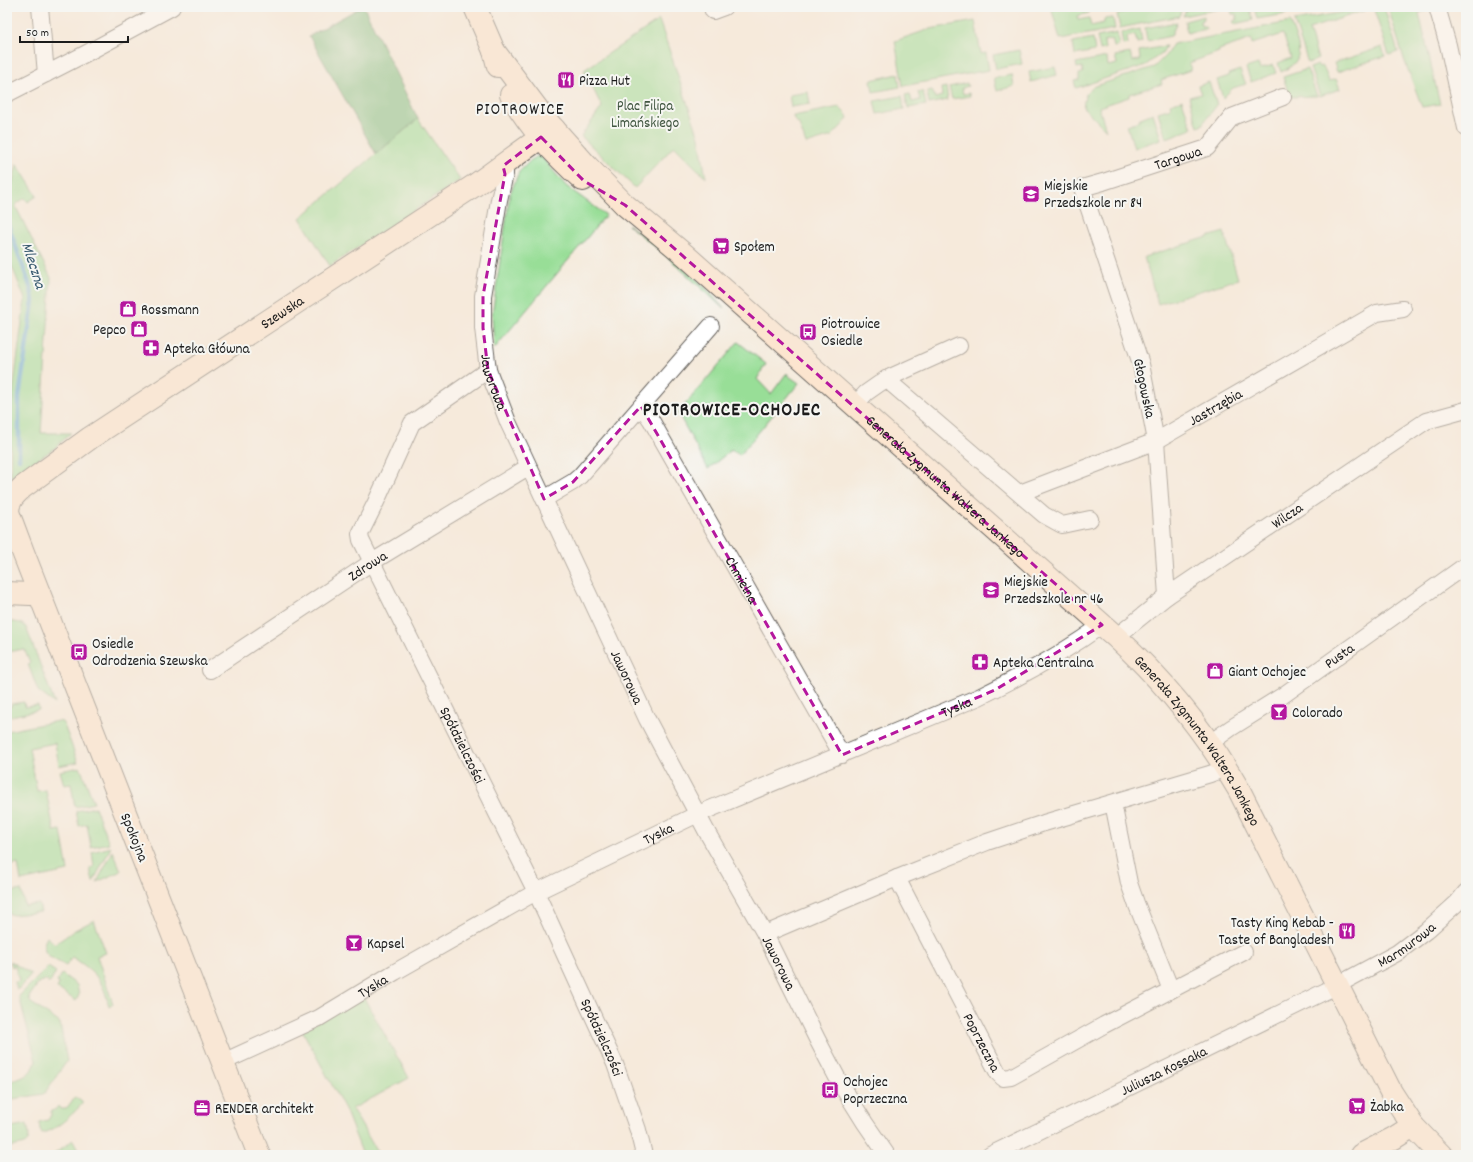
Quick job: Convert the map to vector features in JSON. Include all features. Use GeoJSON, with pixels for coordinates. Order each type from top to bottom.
{"type":"FeatureCollection","features":[{"type":"Feature","properties":{"kind":"street"},"geometry":{"type":"LineString","coordinates":[[40,7],[46,74]]}},
{"type":"Feature","properties":{"kind":"street"},"geometry":{"type":"LineString","coordinates":[[7,94],[172,7]]}},
{"type":"Feature","properties":{"kind":"street","name":"Generała Zygmunta Waltera Jankego"},"geometry":{"type":"LineString","coordinates":[[475,7],[494,51],[547,133],[587,166],[625,205],[685,255],[1109,631],[1167,688],[1210,743],[1250,810],[1391,1092],[1413,1126],[1441,1154]]}},
{"type":"Feature","properties":{"kind":"street"},"geometry":{"type":"LineString","coordinates":[[1437,7],[1448,45],[1466,128]]}},
{"type":"Feature","properties":{"kind":"street","name":"Targowa"},"geometry":{"type":"LineString","coordinates":[[1082,188],[1207,148],[1232,117],[1283,97]]}},
{"type":"Feature","properties":{"kind":"street","name":"Szewska"},"geometry":{"type":"LineString","coordinates":[[11,520],[8,512],[8,506],[15,494],[90,438],[323,286],[503,166],[547,133]]}},
{"type":"Feature","properties":{"kind":"street","name":"Jaworowa"},"geometry":{"type":"LineString","coordinates":[[503,166],[506,174],[499,200],[483,296],[483,328],[488,370],[508,422],[647,718],[708,834],[764,934],[840,1083],[887,1155]]}},
{"type":"Feature","properties":{"kind":"street","name":"Głogowska"},"geometry":{"type":"LineString","coordinates":[[1082,188],[1141,364],[1156,441],[1167,596]]}},
{"type":"Feature","properties":{"kind":"street","name":"Jastrzębia"},"geometry":{"type":"LineString","coordinates":[[1020,493],[1156,441],[1377,313],[1403,309]]}},
{"type":"Feature","properties":{"kind":"street"},"geometry":{"type":"LineString","coordinates":[[544,499],[573,482],[711,326]]}},
{"type":"Feature","properties":{"kind":"street","name":"Generała Zygmunta Waltera Jankego"},"geometry":{"type":"LineString","coordinates":[[854,406],[866,394],[886,379],[959,346]]}},
{"type":"Feature","properties":{"kind":"street","name":"Spółdzielczości"},"geometry":{"type":"LineString","coordinates":[[488,370],[412,423],[360,534],[361,540],[536,892],[616,1064],[635,1119],[644,1155]]}},
{"type":"Feature","properties":{"kind":"street"},"geometry":{"type":"LineString","coordinates":[[886,379],[1044,515],[1062,525],[1090,519]]}},
{"type":"Feature","properties":{"kind":"street","name":"Chmielna"},"geometry":{"type":"LineString","coordinates":[[641,406],[652,420],[842,755]]}},
{"type":"Feature","properties":{"kind":"street","name":"Wilcza"},"geometry":{"type":"LineString","coordinates":[[1109,631],[1167,596],[1426,421],[1466,410]]}},
{"type":"Feature","properties":{"kind":"street","name":"Zdrowa"},"geometry":{"type":"LineString","coordinates":[[210,670],[372,562],[528,466]]}},
{"type":"Feature","properties":{"kind":"street","name":"Spokojna"},"geometry":{"type":"LineString","coordinates":[[11,520],[259,1155]]}},
{"type":"Feature","properties":{"kind":"street","name":"Pusta"},"geometry":{"type":"LineString","coordinates":[[1210,743],[1282,696],[1466,565]]}},
{"type":"Feature","properties":{"kind":"street"},"geometry":{"type":"LineString","coordinates":[[7,593],[39,593]]}},
{"type":"Feature","properties":{"kind":"street","name":"Tyska"},"geometry":{"type":"LineString","coordinates":[[223,1062],[319,1018],[394,972],[536,892],[698,814],[995,690],[1079,641],[1109,631]]}},
{"type":"Feature","properties":{"kind":"street"},"geometry":{"type":"LineString","coordinates":[[764,934],[987,842],[1044,823],[1226,768]]}},
{"type":"Feature","properties":{"kind":"street"},"geometry":{"type":"LineString","coordinates":[[1113,803],[1129,883],[1171,990]]}},
{"type":"Feature","properties":{"kind":"street","name":"Poprzeczna"},"geometry":{"type":"LineString","coordinates":[[897,878],[998,1074],[1004,1078],[1011,1077],[1104,1025],[1244,952]]}},
{"type":"Feature","properties":{"kind":"street","name":"Marmurowa"},"geometry":{"type":"LineString","coordinates":[[1337,985],[1397,953],[1426,931],[1457,903],[1466,892]]}},
{"type":"Feature","properties":{"kind":"street","name":"Juliusza Kossaka"},"geometry":{"type":"LineString","coordinates":[[990,1155],[1337,985]]}},
{"type":"Feature","properties":{"kind":"street"},"geometry":{"type":"LineString","coordinates":[[1361,1155],[1394,1138],[1413,1126]]}},
{"type":"Feature","properties":{"kind":"highlighted area"},"geometry":{"type":"Polygon","coordinates":[[[541,137],[584,181],[625,205],[1102,625],[995,690],[842,755],[641,406],[573,482],[544,499],[488,370],[483,328],[483,296],[505,174],[503,166],[541,137]]]}},
{"type":"Feature","properties":{"kind":"green space"},"geometry":{"type":"Polygon","coordinates":[[[361,7],[364,7],[418,119],[376,154],[309,36],[361,7]]]}},
{"type":"Feature","properties":{"kind":"green space"},"geometry":{"type":"Polygon","coordinates":[[[1051,7],[1088,7],[1089,13],[1077,16],[1078,20],[1089,18],[1091,26],[1104,23],[1104,19],[1113,18],[1115,29],[1060,39],[1051,7]]]}},
{"type":"Feature","properties":{"kind":"green space"},"geometry":{"type":"Polygon","coordinates":[[[1147,7],[1183,7],[1179,16],[1120,28],[1117,14],[1147,7]]]}},
{"type":"Feature","properties":{"kind":"green space"},"geometry":{"type":"Polygon","coordinates":[[[1187,7],[1229,7],[1183,16],[1187,7]]]}},
{"type":"Feature","properties":{"kind":"green space"},"geometry":{"type":"Polygon","coordinates":[[[1254,7],[1284,7],[1286,14],[1257,19],[1254,7]]]}},
{"type":"Feature","properties":{"kind":"green space"},"geometry":{"type":"Polygon","coordinates":[[[1373,7],[1384,7],[1398,52],[1389,55],[1373,7]]]}},
{"type":"Feature","properties":{"kind":"green space"},"geometry":{"type":"Polygon","coordinates":[[[1388,7],[1434,7],[1419,13],[1440,104],[1422,107],[1404,59],[1388,7]]]}},
{"type":"Feature","properties":{"kind":"green space"},"geometry":{"type":"Polygon","coordinates":[[[1250,8],[1253,20],[1234,24],[1233,21],[1237,20],[1236,14],[1232,14],[1231,11],[1250,8]]]}},
{"type":"Feature","properties":{"kind":"green space"},"geometry":{"type":"Polygon","coordinates":[[[1365,8],[1366,10],[1309,29],[1318,59],[1308,63],[1294,21],[1365,8]]]}},
{"type":"Feature","properties":{"kind":"green space"},"geometry":{"type":"Polygon","coordinates":[[[1204,16],[1204,19],[1200,21],[1201,26],[1205,26],[1206,29],[1187,33],[1185,21],[1204,16]]]}},
{"type":"Feature","properties":{"kind":"green space","name":"Plac Filipa Limańskiego"},"geometry":{"type":"Polygon","coordinates":[[[659,20],[699,137],[706,178],[674,146],[635,188],[581,136],[602,107],[584,70],[659,20]]]}},
{"type":"Feature","properties":{"kind":"green space"},"geometry":{"type":"Polygon","coordinates":[[[975,21],[981,54],[986,53],[989,70],[903,86],[895,41],[930,29],[975,21]]]}},
{"type":"Feature","properties":{"kind":"green space"},"geometry":{"type":"Polygon","coordinates":[[[1177,22],[1171,36],[1147,41],[1145,28],[1177,22]]]}},
{"type":"Feature","properties":{"kind":"green space"},"geometry":{"type":"Polygon","coordinates":[[[1290,22],[1298,44],[1298,57],[1295,62],[1281,72],[1278,63],[1291,58],[1283,34],[1252,44],[1251,39],[1219,50],[1219,52],[1189,63],[1191,70],[1161,80],[1162,84],[1129,94],[1129,97],[1099,107],[1106,130],[1083,107],[1085,96],[1092,87],[1154,67],[1166,55],[1173,44],[1290,22]]]}},
{"type":"Feature","properties":{"kind":"green space"},"geometry":{"type":"Polygon","coordinates":[[[1140,29],[1142,42],[1137,43],[1135,35],[1127,37],[1128,44],[1123,45],[1121,33],[1140,29]]]}},
{"type":"Feature","properties":{"kind":"green space"},"geometry":{"type":"Polygon","coordinates":[[[1117,33],[1119,46],[1114,47],[1112,39],[1104,41],[1105,49],[1100,50],[1097,37],[1117,33]]]}},
{"type":"Feature","properties":{"kind":"green space"},"geometry":{"type":"Polygon","coordinates":[[[1093,38],[1095,51],[1075,55],[1073,42],[1093,38]]]}},
{"type":"Feature","properties":{"kind":"green space"},"geometry":{"type":"Polygon","coordinates":[[[1166,46],[1163,52],[1146,65],[1076,88],[1074,81],[1079,80],[1079,74],[1083,73],[1082,67],[1077,68],[1076,63],[1107,57],[1108,66],[1117,64],[1115,56],[1130,53],[1132,61],[1140,60],[1139,51],[1166,46]]]}},
{"type":"Feature","properties":{"kind":"green space"},"geometry":{"type":"Polygon","coordinates":[[[1382,47],[1385,56],[1337,72],[1334,63],[1382,47]]]}},
{"type":"Feature","properties":{"kind":"green space"},"geometry":{"type":"Polygon","coordinates":[[[1019,50],[1022,64],[996,69],[993,55],[1019,50]]]}},
{"type":"Feature","properties":{"kind":"green space"},"geometry":{"type":"Polygon","coordinates":[[[1258,64],[1260,69],[1273,65],[1276,73],[1251,82],[1246,68],[1258,64]]]}},
{"type":"Feature","properties":{"kind":"green space"},"geometry":{"type":"Polygon","coordinates":[[[1318,65],[1319,67],[1323,66],[1329,81],[1336,79],[1340,89],[1320,96],[1310,68],[1318,65]]]}},
{"type":"Feature","properties":{"kind":"green space"},"geometry":{"type":"Polygon","coordinates":[[[1055,67],[1057,75],[1031,82],[1029,72],[1055,67]]]}},
{"type":"Feature","properties":{"kind":"green space"},"geometry":{"type":"Polygon","coordinates":[[[1307,69],[1317,96],[1290,97],[1283,77],[1307,69]]]}},
{"type":"Feature","properties":{"kind":"green space"},"geometry":{"type":"Polygon","coordinates":[[[1240,70],[1246,84],[1233,88],[1223,98],[1217,80],[1240,70]]]}},
{"type":"Feature","properties":{"kind":"green space"},"geometry":{"type":"Polygon","coordinates":[[[898,74],[900,87],[873,92],[871,80],[898,74]]]}},
{"type":"Feature","properties":{"kind":"green space"},"geometry":{"type":"Polygon","coordinates":[[[1012,75],[1014,86],[997,91],[994,78],[1012,75]]]}},
{"type":"Feature","properties":{"kind":"green space"},"geometry":{"type":"Polygon","coordinates":[[[1209,82],[1217,105],[1201,126],[1198,127],[1189,97],[1201,94],[1198,86],[1209,82]]]}},
{"type":"Feature","properties":{"kind":"green space"},"geometry":{"type":"Polygon","coordinates":[[[967,83],[968,86],[962,88],[963,94],[969,93],[970,96],[952,99],[949,87],[967,83]]]}},
{"type":"Feature","properties":{"kind":"green space"},"geometry":{"type":"Polygon","coordinates":[[[946,87],[948,100],[929,104],[927,91],[932,90],[935,98],[942,96],[941,88],[946,87]]]}},
{"type":"Feature","properties":{"kind":"green space"},"geometry":{"type":"Polygon","coordinates":[[[808,92],[810,104],[791,107],[789,95],[808,92]]]}},
{"type":"Feature","properties":{"kind":"green space"},"geometry":{"type":"Polygon","coordinates":[[[918,92],[923,92],[926,105],[908,108],[905,95],[910,94],[912,102],[920,100],[918,92]]]}},
{"type":"Feature","properties":{"kind":"green space"},"geometry":{"type":"Polygon","coordinates":[[[902,96],[904,109],[877,114],[874,101],[902,96]]]}},
{"type":"Feature","properties":{"kind":"green space"},"geometry":{"type":"Polygon","coordinates":[[[1182,100],[1192,129],[1166,138],[1158,112],[1171,108],[1170,104],[1182,100]]]}},
{"type":"Feature","properties":{"kind":"green space"},"geometry":{"type":"Polygon","coordinates":[[[839,107],[847,115],[848,119],[832,136],[806,144],[799,124],[794,120],[793,116],[839,107]]]}},
{"type":"Feature","properties":{"kind":"green space"},"geometry":{"type":"Polygon","coordinates":[[[1153,113],[1161,139],[1134,148],[1127,125],[1139,121],[1138,119],[1153,113]]]}},
{"type":"Feature","properties":{"kind":"green space"},"geometry":{"type":"Polygon","coordinates":[[[418,119],[460,180],[330,266],[300,218],[418,119]]]}},
{"type":"Feature","properties":{"kind":"green space"},"geometry":{"type":"Polygon","coordinates":[[[540,155],[566,186],[606,215],[494,349],[492,315],[510,194],[519,172],[531,160],[540,155]]]}},
{"type":"Feature","properties":{"kind":"green space"},"geometry":{"type":"Polygon","coordinates":[[[17,164],[37,196],[28,202],[25,198],[15,205],[51,278],[41,433],[71,433],[55,448],[11,477],[10,415],[25,299],[7,254],[7,188],[12,185],[17,164]]]}},
{"type":"Feature","properties":{"kind":"green space"},"geometry":{"type":"Polygon","coordinates":[[[628,225],[658,245],[703,285],[724,309],[661,251],[628,225]]]}},
{"type":"Feature","properties":{"kind":"green space"},"geometry":{"type":"Polygon","coordinates":[[[1224,232],[1238,279],[1158,304],[1144,257],[1224,232]]]}},
{"type":"Feature","properties":{"kind":"green space"},"geometry":{"type":"Polygon","coordinates":[[[738,342],[766,364],[757,379],[771,394],[786,374],[799,383],[740,455],[731,450],[708,469],[678,413],[738,342]]]}},
{"type":"Feature","properties":{"kind":"green space"},"geometry":{"type":"Polygon","coordinates":[[[7,621],[21,623],[26,627],[55,704],[38,691],[28,664],[30,662],[24,649],[7,652],[7,621]]]}},
{"type":"Feature","properties":{"kind":"green space"},"geometry":{"type":"Polygon","coordinates":[[[24,702],[25,707],[38,705],[39,710],[7,717],[7,707],[12,706],[11,704],[24,702]]]}},
{"type":"Feature","properties":{"kind":"green space"},"geometry":{"type":"Polygon","coordinates":[[[58,721],[62,722],[64,725],[78,762],[59,766],[55,743],[29,748],[37,791],[46,790],[54,831],[61,830],[68,871],[21,881],[18,864],[7,866],[7,731],[58,721]]]}},
{"type":"Feature","properties":{"kind":"green space"},"geometry":{"type":"Polygon","coordinates":[[[80,767],[94,803],[75,807],[71,784],[64,785],[60,771],[80,767]]]}},
{"type":"Feature","properties":{"kind":"green space"},"geometry":{"type":"Polygon","coordinates":[[[95,807],[109,843],[91,847],[87,824],[79,826],[76,811],[95,807]]]}},
{"type":"Feature","properties":{"kind":"green space"},"geometry":{"type":"Polygon","coordinates":[[[111,847],[93,882],[90,868],[94,867],[92,852],[111,847]]]}},
{"type":"Feature","properties":{"kind":"green space"},"geometry":{"type":"Polygon","coordinates":[[[113,851],[121,871],[97,882],[113,851]]]}},
{"type":"Feature","properties":{"kind":"green space"},"geometry":{"type":"Polygon","coordinates":[[[21,890],[25,906],[39,904],[41,912],[13,915],[7,913],[7,893],[21,890]]]}},
{"type":"Feature","properties":{"kind":"green space"},"geometry":{"type":"Polygon","coordinates":[[[94,920],[106,953],[97,956],[113,1004],[109,1007],[107,997],[101,983],[87,967],[72,957],[66,966],[48,955],[44,948],[44,943],[47,937],[55,944],[75,930],[94,920]]]}},
{"type":"Feature","properties":{"kind":"green space"},"geometry":{"type":"Polygon","coordinates":[[[10,961],[31,974],[17,990],[15,982],[19,981],[15,966],[12,967],[10,961]]]}},
{"type":"Feature","properties":{"kind":"green space"},"geometry":{"type":"Polygon","coordinates":[[[48,967],[56,972],[50,983],[46,980],[39,982],[29,997],[30,1002],[60,1023],[67,1061],[44,1094],[7,1100],[7,1082],[28,1074],[36,1061],[19,996],[48,967]]]}},
{"type":"Feature","properties":{"kind":"green space"},"geometry":{"type":"Polygon","coordinates":[[[62,974],[77,985],[79,995],[76,1001],[57,988],[59,984],[57,982],[62,974]]]}},
{"type":"Feature","properties":{"kind":"green space"},"geometry":{"type":"Polygon","coordinates":[[[363,996],[409,1078],[352,1109],[379,1155],[363,1155],[345,1109],[302,1030],[363,996]]]}},
{"type":"Feature","properties":{"kind":"green space"},"geometry":{"type":"Polygon","coordinates":[[[75,1097],[82,1102],[82,1104],[58,1126],[42,1133],[39,1122],[48,1120],[51,1115],[51,1111],[55,1110],[58,1106],[61,1109],[66,1109],[75,1097]]]}},
{"type":"Feature","properties":{"kind":"green space"},"geometry":{"type":"Polygon","coordinates":[[[7,1117],[11,1127],[27,1124],[29,1135],[28,1142],[22,1145],[9,1146],[7,1135],[7,1117]]]}},
{"type":"Feature","properties":{"kind":"green space"},"geometry":{"type":"Polygon","coordinates":[[[73,1140],[81,1155],[53,1155],[73,1140]]]}},
{"type":"Feature","properties":{"kind":"waterway","name":"Mleczna"},"geometry":{"type":"LineString","coordinates":[[7,222],[31,289],[33,301],[19,397],[19,459]]}},
{"type":"Feature","properties":{"kind":"place","name":"Pizza Hut"},"geometry":{"type":"Point","coordinates":[566,80]}},
{"type":"Feature","properties":{"kind":"place","name":"Miejskie Przedszkole nr 84"},"geometry":{"type":"Point","coordinates":[1031,194]}},
{"type":"Feature","properties":{"kind":"place","name":"Społem"},"geometry":{"type":"Point","coordinates":[721,246]}},
{"type":"Feature","properties":{"kind":"place","name":"Rossmann"},"geometry":{"type":"Point","coordinates":[128,309]}},
{"type":"Feature","properties":{"kind":"place","name":"Pepco"},"geometry":{"type":"Point","coordinates":[139,329]}},
{"type":"Feature","properties":{"kind":"place","name":"Piotrowice Osiedle"},"geometry":{"type":"Point","coordinates":[808,332]}},
{"type":"Feature","properties":{"kind":"place","name":"Apteka Główna"},"geometry":{"type":"Point","coordinates":[151,348]}},
{"type":"Feature","properties":{"kind":"place","name":"Miejskie Przedszkole nr 46"},"geometry":{"type":"Point","coordinates":[991,590]}},
{"type":"Feature","properties":{"kind":"place","name":"Osiedle Odrodzenia Szewska"},"geometry":{"type":"Point","coordinates":[79,652]}},
{"type":"Feature","properties":{"kind":"place","name":"Apteka Centralna"},"geometry":{"type":"Point","coordinates":[980,662]}},
{"type":"Feature","properties":{"kind":"place","name":"Giant Ochojec"},"geometry":{"type":"Point","coordinates":[1215,671]}},
{"type":"Feature","properties":{"kind":"place","name":"Colorado"},"geometry":{"type":"Point","coordinates":[1279,712]}},
{"type":"Feature","properties":{"kind":"place","name":"Tasty King Kebab - Taste of Bangladesh"},"geometry":{"type":"Point","coordinates":[1347,931]}},
{"type":"Feature","properties":{"kind":"place","name":"Kapsel"},"geometry":{"type":"Point","coordinates":[354,943]}},
{"type":"Feature","properties":{"kind":"place","name":"Ochojec Poprzeczna"},"geometry":{"type":"Point","coordinates":[830,1090]}},
{"type":"Feature","properties":{"kind":"place","name":"Żabka"},"geometry":{"type":"Point","coordinates":[1357,1106]}},
{"type":"Feature","properties":{"kind":"place","name":"RENDER architekt"},"geometry":{"type":"Point","coordinates":[202,1108]}},
{"type":"Feature","properties":{"kind":"district","name":"PIOTROWICE"},"geometry":{"type":"Point","coordinates":[520,108]}},
{"type":"Feature","properties":{"kind":"district","name":"PIOTROWICE-OCHOJEC"},"geometry":{"type":"Point","coordinates":[732,408]}}]}
